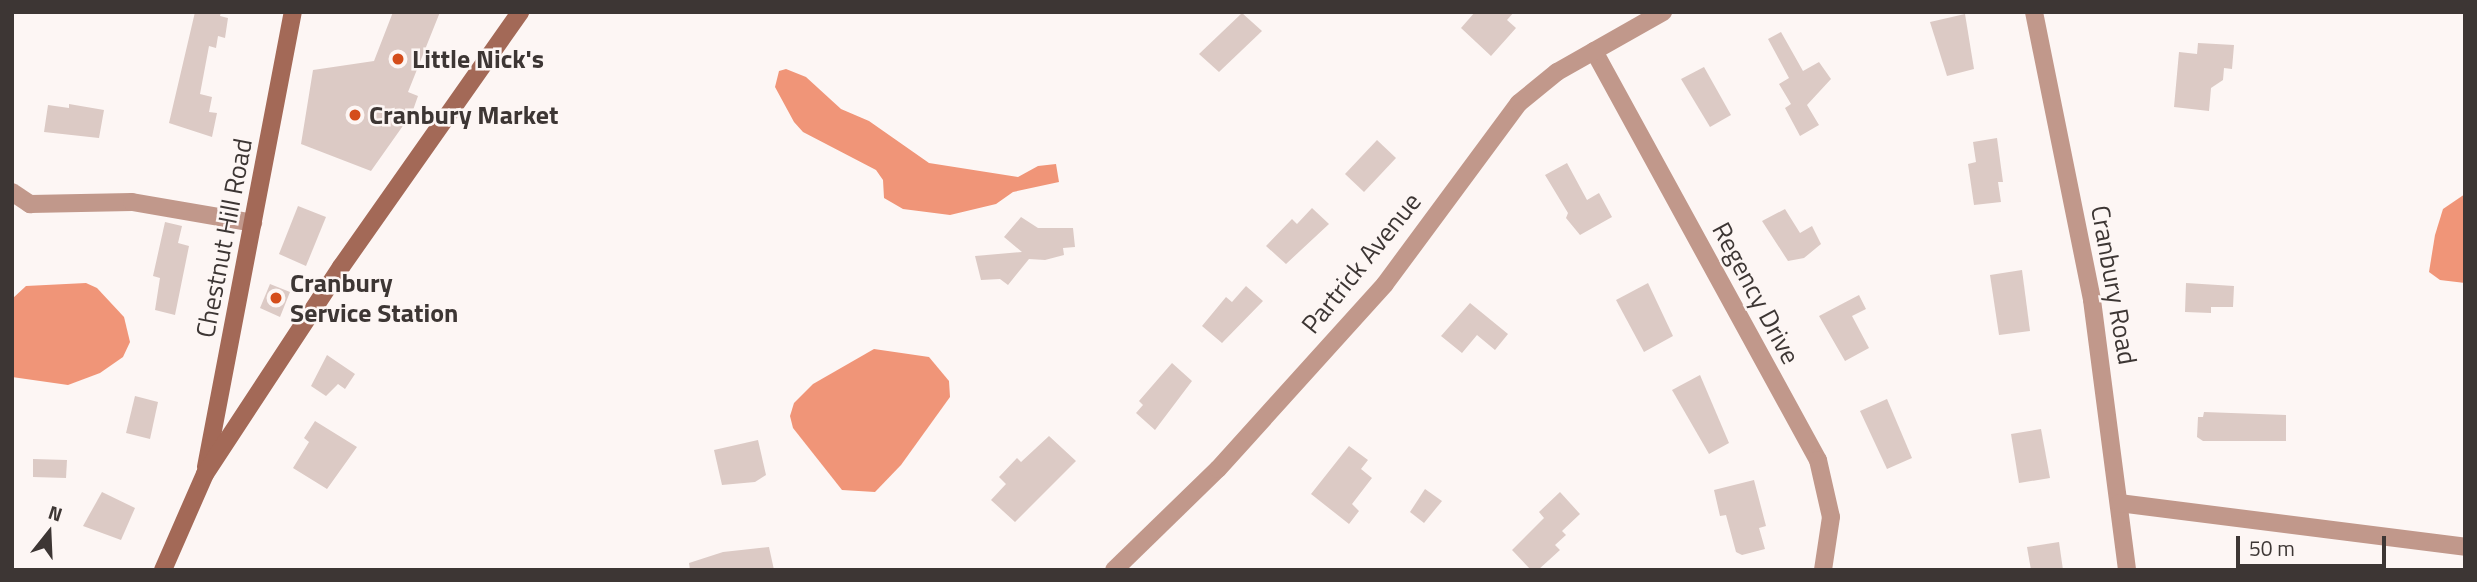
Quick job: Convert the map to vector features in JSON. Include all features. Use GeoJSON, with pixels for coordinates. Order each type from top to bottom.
{"type":"FeatureCollection","features":[{"type":"Feature","properties":{"kind":"main road","name":"Chestnut Hill Road"},"geometry":{"type":"LineString","coordinates":[[205,474],[293,12]]}},
{"type":"Feature","properties":{"kind":"main road"},"geometry":{"type":"LineString","coordinates":[[163,570],[205,474],[341,267],[520,12]]}},
{"type":"Feature","properties":{"kind":"street","name":"Partrick Avenue"},"geometry":{"type":"LineString","coordinates":[[1114,570],[1218,469],[1385,284],[1519,103],[1544,81],[1663,12]]}},
{"type":"Feature","properties":{"kind":"street","name":"Cranbury Road"},"geometry":{"type":"LineString","coordinates":[[2034,12],[2092,300],[2127,570]]}},
{"type":"Feature","properties":{"kind":"street","name":"Regency Drive"},"geometry":{"type":"LineString","coordinates":[[1594,51],[1818,460],[1831,517],[1824,570]]}},
{"type":"Feature","properties":{"kind":"street"},"geometry":{"type":"LineString","coordinates":[[12,192],[30,204],[132,202],[253,223]]}},
{"type":"Feature","properties":{"kind":"street"},"geometry":{"type":"LineString","coordinates":[[2119,503],[2465,547]]}},
{"type":"Feature","properties":{"kind":"shaded area"},"geometry":{"type":"Polygon","coordinates":[[[786,69],[806,77],[841,109],[869,121],[929,163],[1018,177],[1038,166],[1056,164],[1059,182],[1013,192],[996,204],[950,215],[903,209],[884,198],[883,180],[876,170],[803,132],[794,122],[775,87],[779,71],[786,69]]]}},
{"type":"Feature","properties":{"kind":"shaded area"},"geometry":{"type":"Polygon","coordinates":[[[2465,194],[2465,283],[2440,280],[2429,272],[2435,235],[2443,209],[2465,194]]]}},
{"type":"Feature","properties":{"kind":"shaded area"},"geometry":{"type":"Polygon","coordinates":[[[86,283],[97,288],[124,317],[130,342],[123,357],[100,373],[68,385],[12,377],[12,299],[26,286],[86,283]]]}},
{"type":"Feature","properties":{"kind":"shaded area"},"geometry":{"type":"Polygon","coordinates":[[[874,349],[929,357],[949,381],[950,397],[901,465],[875,492],[842,490],[793,428],[790,416],[794,403],[813,384],[874,349]]]}},
{"type":"Feature","properties":{"kind":"building"},"geometry":{"type":"Polygon","coordinates":[[[195,12],[221,12],[220,16],[228,18],[225,38],[218,36],[216,48],[209,46],[200,94],[212,97],[209,112],[217,113],[212,137],[169,123],[195,12]]]}},
{"type":"Feature","properties":{"kind":"building"},"geometry":{"type":"Polygon","coordinates":[[[393,12],[440,12],[408,92],[418,96],[412,113],[371,171],[301,144],[313,70],[374,61],[393,12]]]}},
{"type":"Feature","properties":{"kind":"building"},"geometry":{"type":"Polygon","coordinates":[[[1475,12],[1514,12],[1507,20],[1516,28],[1491,56],[1461,28],[1475,12]]]}},
{"type":"Feature","properties":{"kind":"building"},"geometry":{"type":"Polygon","coordinates":[[[1242,13],[1262,31],[1219,72],[1199,54],[1242,13]]]}},
{"type":"Feature","properties":{"kind":"building"},"geometry":{"type":"Polygon","coordinates":[[[1965,14],[1974,69],[1947,76],[1930,22],[1965,14]]]}},
{"type":"Feature","properties":{"kind":"building"},"geometry":{"type":"Polygon","coordinates":[[[1781,32],[1803,71],[1819,62],[1831,79],[1807,105],[1819,125],[1800,136],[1785,108],[1791,104],[1779,84],[1789,78],[1768,39],[1781,32]]]}},
{"type":"Feature","properties":{"kind":"building"},"geometry":{"type":"Polygon","coordinates":[[[2198,43],[2234,45],[2232,69],[2224,68],[2223,80],[2211,88],[2209,111],[2174,107],[2179,52],[2197,54],[2198,43]]]}},
{"type":"Feature","properties":{"kind":"building"},"geometry":{"type":"Polygon","coordinates":[[[1704,67],[1731,115],[1710,127],[1681,79],[1704,67]]]}},
{"type":"Feature","properties":{"kind":"building"},"geometry":{"type":"Polygon","coordinates":[[[69,104],[104,110],[99,138],[44,132],[48,105],[69,108],[69,104]]]}},
{"type":"Feature","properties":{"kind":"building"},"geometry":{"type":"Polygon","coordinates":[[[1997,138],[2003,182],[1998,182],[2001,202],[1974,205],[1968,164],[1976,162],[1973,142],[1997,138]]]}},
{"type":"Feature","properties":{"kind":"building"},"geometry":{"type":"Polygon","coordinates":[[[1377,140],[1396,158],[1364,192],[1345,174],[1377,140]]]}},
{"type":"Feature","properties":{"kind":"building"},"geometry":{"type":"Polygon","coordinates":[[[1567,163],[1587,200],[1599,193],[1612,217],[1580,235],[1566,218],[1568,213],[1545,175],[1567,163]]]}},
{"type":"Feature","properties":{"kind":"building"},"geometry":{"type":"Polygon","coordinates":[[[298,206],[326,217],[306,266],[279,254],[298,206]]]}},
{"type":"Feature","properties":{"kind":"building"},"geometry":{"type":"Polygon","coordinates":[[[1312,208],[1329,224],[1286,264],[1266,246],[1292,219],[1297,224],[1312,208]]]}},
{"type":"Feature","properties":{"kind":"building"},"geometry":{"type":"Polygon","coordinates":[[[1785,209],[1800,233],[1812,226],[1821,244],[1804,258],[1788,261],[1762,221],[1785,209]]]}},
{"type":"Feature","properties":{"kind":"building"},"geometry":{"type":"Polygon","coordinates":[[[1021,217],[1038,228],[1073,228],[1075,247],[1063,248],[1064,255],[1045,260],[1029,259],[1008,285],[1000,279],[981,280],[975,256],[1022,252],[1004,237],[1021,217]]]}},
{"type":"Feature","properties":{"kind":"building"},"geometry":{"type":"Polygon","coordinates":[[[165,222],[182,226],[178,243],[189,246],[175,315],[155,310],[160,278],[153,276],[165,222]]]}},
{"type":"Feature","properties":{"kind":"building"},"geometry":{"type":"Polygon","coordinates":[[[2022,270],[2030,331],[1999,335],[1990,275],[2022,270]]]}},
{"type":"Feature","properties":{"kind":"building"},"geometry":{"type":"Polygon","coordinates":[[[1648,283],[1673,336],[1644,352],[1616,300],[1648,283]]]}},
{"type":"Feature","properties":{"kind":"building"},"geometry":{"type":"Polygon","coordinates":[[[2186,283],[2234,286],[2233,307],[2211,307],[2211,313],[2185,312],[2186,283]]]}},
{"type":"Feature","properties":{"kind":"building"},"geometry":{"type":"Polygon","coordinates":[[[270,284],[290,292],[280,317],[260,308],[270,284]]]}},
{"type":"Feature","properties":{"kind":"building"},"geometry":{"type":"Polygon","coordinates":[[[1246,286],[1263,301],[1222,343],[1202,326],[1226,297],[1232,302],[1246,286]]]}},
{"type":"Feature","properties":{"kind":"building"},"geometry":{"type":"Polygon","coordinates":[[[1859,295],[1866,309],[1852,316],[1869,348],[1845,361],[1819,316],[1859,295]]]}},
{"type":"Feature","properties":{"kind":"building"},"geometry":{"type":"Polygon","coordinates":[[[1470,303],[1508,334],[1495,350],[1477,335],[1462,353],[1441,336],[1470,303]]]}},
{"type":"Feature","properties":{"kind":"building"},"geometry":{"type":"Polygon","coordinates":[[[327,355],[355,374],[345,389],[338,384],[326,396],[311,386],[327,355]]]}},
{"type":"Feature","properties":{"kind":"building"},"geometry":{"type":"Polygon","coordinates":[[[1172,363],[1192,381],[1155,430],[1136,413],[1143,405],[1139,401],[1172,363]]]}},
{"type":"Feature","properties":{"kind":"building"},"geometry":{"type":"Polygon","coordinates":[[[1700,375],[1729,443],[1709,454],[1672,390],[1700,375]]]}},
{"type":"Feature","properties":{"kind":"building"},"geometry":{"type":"Polygon","coordinates":[[[135,396],[158,402],[150,439],[126,433],[135,396]]]}},
{"type":"Feature","properties":{"kind":"building"},"geometry":{"type":"Polygon","coordinates":[[[1887,399],[1912,458],[1887,469],[1860,411],[1887,399]]]}},
{"type":"Feature","properties":{"kind":"building"},"geometry":{"type":"Polygon","coordinates":[[[2204,412],[2286,415],[2286,441],[2203,441],[2197,437],[2198,417],[2203,417],[2204,412]]]}},
{"type":"Feature","properties":{"kind":"building"},"geometry":{"type":"Polygon","coordinates":[[[315,421],[357,447],[327,489],[293,468],[309,442],[304,438],[315,421]]]}},
{"type":"Feature","properties":{"kind":"building"},"geometry":{"type":"Polygon","coordinates":[[[2041,429],[2050,478],[2019,483],[2011,434],[2041,429]]]}},
{"type":"Feature","properties":{"kind":"building"},"geometry":{"type":"Polygon","coordinates":[[[1049,436],[1076,461],[1015,522],[991,500],[1006,484],[999,477],[1017,458],[1021,462],[1049,436]]]}},
{"type":"Feature","properties":{"kind":"building"},"geometry":{"type":"Polygon","coordinates":[[[758,440],[766,475],[755,482],[722,485],[714,450],[758,440]]]}},
{"type":"Feature","properties":{"kind":"building"},"geometry":{"type":"Polygon","coordinates":[[[1349,446],[1368,460],[1361,469],[1372,478],[1352,504],[1359,511],[1349,524],[1311,494],[1349,446]]]}},
{"type":"Feature","properties":{"kind":"building"},"geometry":{"type":"Polygon","coordinates":[[[33,459],[67,460],[66,478],[33,477],[33,459]]]}},
{"type":"Feature","properties":{"kind":"building"},"geometry":{"type":"Polygon","coordinates":[[[1754,480],[1766,526],[1759,528],[1765,549],[1742,555],[1736,552],[1726,515],[1720,516],[1714,490],[1754,480]]]}},
{"type":"Feature","properties":{"kind":"building"},"geometry":{"type":"Polygon","coordinates":[[[1425,489],[1442,501],[1424,523],[1410,512],[1425,489]]]}},
{"type":"Feature","properties":{"kind":"building"},"geometry":{"type":"Polygon","coordinates":[[[102,492],[135,508],[121,540],[83,526],[102,492]]]}},
{"type":"Feature","properties":{"kind":"building"},"geometry":{"type":"Polygon","coordinates":[[[1560,492],[1580,514],[1562,531],[1566,535],[1555,545],[1560,550],[1538,570],[1531,570],[1512,550],[1544,518],[1539,512],[1560,492]]]}},
{"type":"Feature","properties":{"kind":"building"},"geometry":{"type":"Polygon","coordinates":[[[2059,542],[2063,570],[2031,570],[2027,547],[2059,542]]]}},
{"type":"Feature","properties":{"kind":"building"},"geometry":{"type":"Polygon","coordinates":[[[769,547],[774,570],[690,570],[689,563],[723,552],[769,547]]]}},
{"type":"Feature","properties":{"kind":"place","name":"Little Nick's"},"geometry":{"type":"Point","coordinates":[398,59]}},
{"type":"Feature","properties":{"kind":"place","name":"Cranbury Market"},"geometry":{"type":"Point","coordinates":[355,115]}},
{"type":"Feature","properties":{"kind":"place","name":"Cranbury Service Station"},"geometry":{"type":"Point","coordinates":[276,298]}}]}
